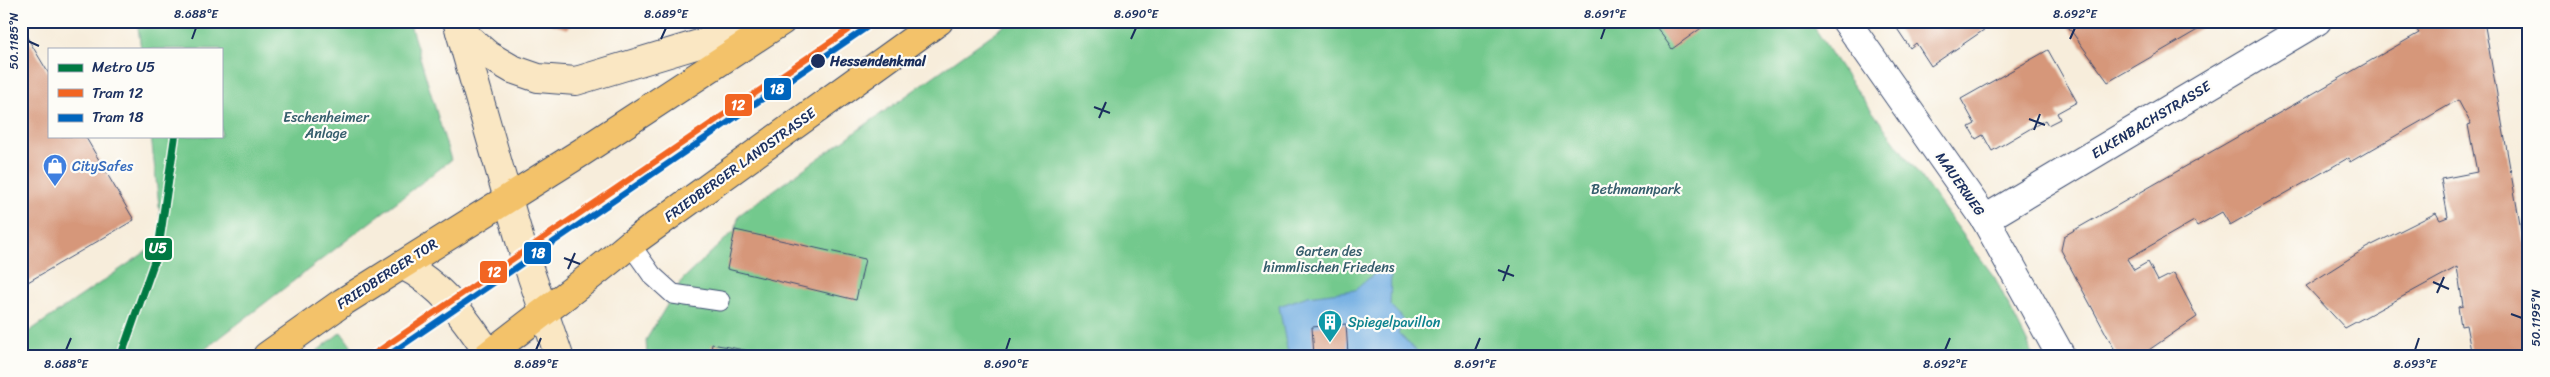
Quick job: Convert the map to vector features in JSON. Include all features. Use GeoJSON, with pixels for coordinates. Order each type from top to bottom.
{"type":"FeatureCollection","features":[{"type":"Feature","properties":{"kind":"main road"},"geometry":{"type":"LineString","coordinates":[[459,26],[488,55],[512,69],[538,78],[576,81],[775,21]]}},
{"type":"Feature","properties":{"kind":"main road"},"geometry":{"type":"LineString","coordinates":[[509,197],[782,21]]}},
{"type":"Feature","properties":{"kind":"main road","name":"FRIEDBERGER LANDSTRASSE"},"geometry":{"type":"LineString","coordinates":[[543,311],[590,278],[630,244],[939,21]]}},
{"type":"Feature","properties":{"kind":"main road"},"geometry":{"type":"LineString","coordinates":[[459,26],[543,311],[559,356]]}},
{"type":"Feature","properties":{"kind":"main road","name":"FRIEDBERGER TOR"},"geometry":{"type":"LineString","coordinates":[[268,356],[343,302],[509,197]]}},
{"type":"Feature","properties":{"kind":"main road"},"geometry":{"type":"LineString","coordinates":[[402,264],[434,284],[461,315],[488,355],[543,311]]}},
{"type":"Feature","properties":{"kind":"street","name":"MAUERWEG"},"geometry":{"type":"LineString","coordinates":[[1846,21],[1985,219],[2061,356]]}},
{"type":"Feature","properties":{"kind":"street","name":"ELKENBACHSTRASSE"},"geometry":{"type":"LineString","coordinates":[[1985,219],[2317,21]]}},
{"type":"Feature","properties":{"kind":"lane"},"geometry":{"type":"LineString","coordinates":[[630,244],[652,275],[673,294],[720,301]]}},
{"type":"Feature","properties":{"kind":"green space","name":"Eschenheimer Anlage"},"geometry":{"type":"Polygon","coordinates":[[[137,21],[175,21],[216,26],[217,21],[409,21],[451,160],[196,356],[21,356],[21,337],[163,240],[151,138],[222,138],[222,48],[141,48],[137,21]]]}},
{"type":"Feature","properties":{"kind":"green space","name":"Bethmannpark"},"geometry":{"type":"Polygon","coordinates":[[[1011,21],[1810,21],[1845,74],[1995,278],[2034,356],[647,356],[646,340],[682,280],[735,230],[739,215],[1011,21]]]}},
{"type":"Feature","properties":{"kind":"green space"},"geometry":{"type":"Polygon","coordinates":[[[341,332],[354,350],[346,356],[311,356],[341,332]]]}},
{"type":"Feature","properties":{"kind":"water"},"geometry":{"type":"Polygon","coordinates":[[[1381,268],[1391,271],[1390,305],[1405,321],[1398,333],[1422,356],[1291,356],[1287,349],[1279,306],[1308,296],[1355,290],[1381,268]]]}},
{"type":"Feature","properties":{"kind":"building"},"geometry":{"type":"Polygon","coordinates":[[[541,21],[575,21],[567,29],[541,21]]]}},
{"type":"Feature","properties":{"kind":"building"},"geometry":{"type":"Polygon","coordinates":[[[1652,21],[1711,21],[1672,49],[1652,21]]]}},
{"type":"Feature","properties":{"kind":"building"},"geometry":{"type":"Polygon","coordinates":[[[1902,21],[1997,21],[1931,66],[1916,43],[1910,48],[1896,27],[1902,21]]]}},
{"type":"Feature","properties":{"kind":"building"},"geometry":{"type":"Polygon","coordinates":[[[2064,21],[2213,21],[2108,82],[2064,21]]]}},
{"type":"Feature","properties":{"kind":"building"},"geometry":{"type":"Polygon","coordinates":[[[2431,21],[2484,21],[2529,275],[2529,356],[2472,356],[2466,325],[2461,326],[2458,307],[2463,306],[2457,267],[2345,328],[2306,286],[2366,248],[2436,213],[2440,220],[2448,217],[2441,179],[2477,172],[2468,125],[2471,124],[2458,100],[2350,162],[2348,158],[2230,225],[2222,212],[2197,226],[2194,221],[2127,259],[2134,270],[2148,262],[2158,281],[2174,273],[2197,317],[2140,356],[2118,356],[2061,250],[2064,236],[2419,33],[2416,29],[2431,21]]]}},
{"type":"Feature","properties":{"kind":"building"},"geometry":{"type":"Polygon","coordinates":[[[21,27],[48,72],[48,138],[86,138],[134,220],[21,286],[21,154],[25,152],[21,145],[21,27]]]}},
{"type":"Feature","properties":{"kind":"building"},"geometry":{"type":"Polygon","coordinates":[[[2048,50],[2077,102],[2057,113],[2060,119],[2048,125],[2045,120],[1992,151],[1983,135],[1976,139],[1969,127],[1975,124],[1961,99],[2048,50]]]}},
{"type":"Feature","properties":{"kind":"building"},"geometry":{"type":"Polygon","coordinates":[[[735,230],[865,259],[856,300],[727,269],[735,230]]]}},
{"type":"Feature","properties":{"kind":"building","name":"Spiegelpavillon"},"geometry":{"type":"Polygon","coordinates":[[[1346,324],[1348,354],[1314,356],[1312,327],[1346,324]]]}},
{"type":"Feature","properties":{"kind":"building"},"geometry":{"type":"Polygon","coordinates":[[[712,344],[771,355],[771,356],[710,356],[712,344]]]}},
{"type":"Feature","properties":{"kind":"metro line","name":"U5"},"geometry":{"type":"LineString","coordinates":[[121,356],[158,251],[175,138]]}},
{"type":"Feature","properties":{"kind":"tram line","name":"12"},"geometry":{"type":"LineString","coordinates":[[371,356],[861,21]]}},
{"type":"Feature","properties":{"kind":"tram line","name":"18"},"geometry":{"type":"LineString","coordinates":[[387,356],[866,28]]}},
{"type":"Feature","properties":{"kind":"place","name":"Hessendenkmal"},"geometry":{"type":"Point","coordinates":[818,61]}},
{"type":"Feature","properties":{"kind":"place","name":"CitySafes"},"geometry":{"type":"Point","coordinates":[55,187]}},
{"type":"Feature","properties":{"kind":"place","name":"Spiegelpavillon"},"geometry":{"type":"Point","coordinates":[1330,343]}},
{"type":"Feature","properties":{"kind":"park label","name":"Garten des himmlischen Friedens"},"geometry":{"type":"Point","coordinates":[1329,260]}}]}
